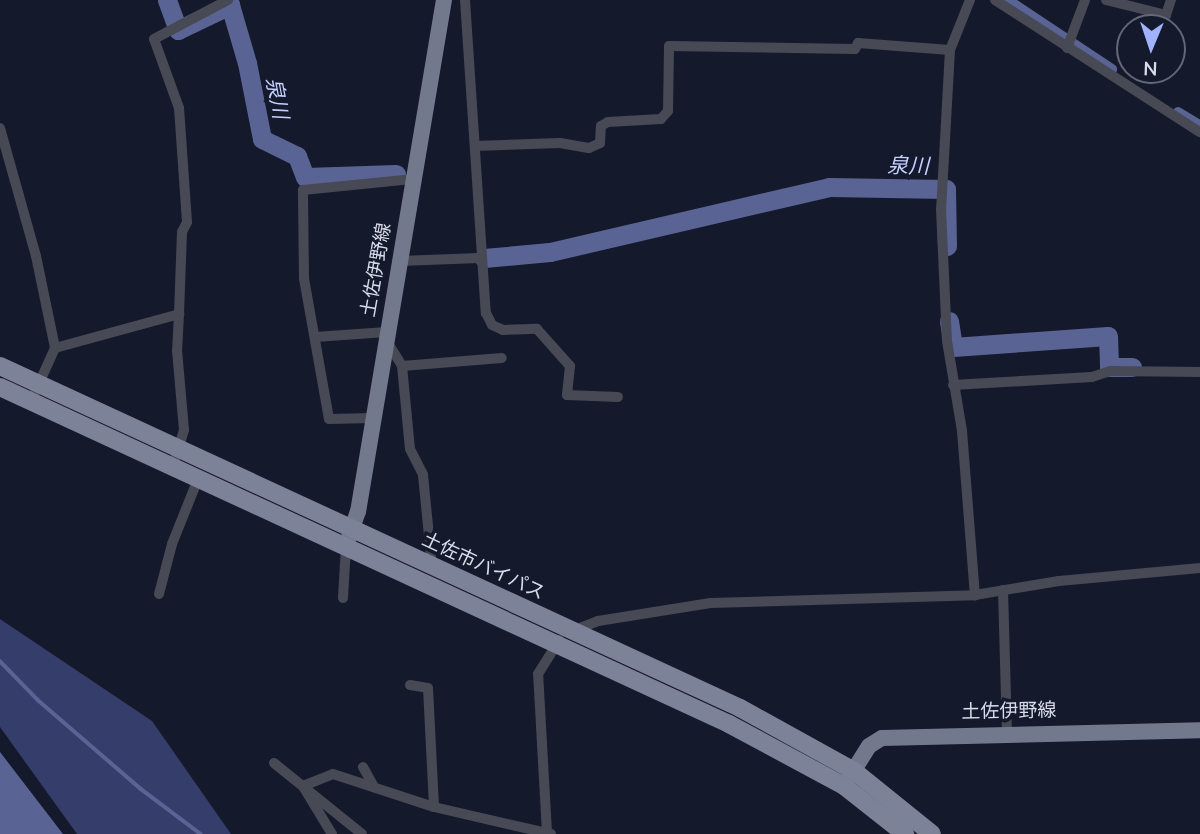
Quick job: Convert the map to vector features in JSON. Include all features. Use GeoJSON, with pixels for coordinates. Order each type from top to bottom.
{"type":"FeatureCollection","features":[{"type":"Feature","properties":{"kind":"highway","name":"土佐市バイパス"},"geometry":{"type":"LineString","coordinates":[[0,366],[179,450],[554,643],[849,779],[905,834]]}},
{"type":"Feature","properties":{"kind":"highway","name":"土佐市バイパス"},"geometry":{"type":"LineString","coordinates":[[0,387],[198,479],[349,538],[432,566],[740,708],[932,834]]}},
{"type":"Feature","properties":{"kind":"main road","name":"土佐伊野線"},"geometry":{"type":"LineString","coordinates":[[349,538],[373,418],[444,0]]}},
{"type":"Feature","properties":{"kind":"main road","name":"土佐伊野線"},"geometry":{"type":"LineString","coordinates":[[849,779],[869,746],[882,738],[1200,730]]}},
{"type":"Feature","properties":{"kind":"street"},"geometry":{"type":"LineString","coordinates":[[173,467],[184,430],[178,360],[182,232],[187,222],[179,108],[153,39],[228,0]]}},
{"type":"Feature","properties":{"kind":"street"},"geometry":{"type":"LineString","coordinates":[[465,0],[479,258],[486,313],[492,325],[503,330],[537,329],[570,366],[567,395],[618,397]]}},
{"type":"Feature","properties":{"kind":"street"},"geometry":{"type":"LineString","coordinates":[[970,0],[950,50],[942,209],[953,385],[967,478],[975,596]]}},
{"type":"Feature","properties":{"kind":"street"},"geometry":{"type":"LineString","coordinates":[[995,0],[1200,132]]}},
{"type":"Feature","properties":{"kind":"street"},"geometry":{"type":"LineString","coordinates":[[1067,48],[1085,0]]}},
{"type":"Feature","properties":{"kind":"street"},"geometry":{"type":"LineString","coordinates":[[1106,0],[1166,15],[1171,0]]}},
{"type":"Feature","properties":{"kind":"street"},"geometry":{"type":"LineString","coordinates":[[475,146],[560,143],[589,148],[600,143],[601,126],[608,122],[662,119],[668,111],[669,46],[855,49],[858,43],[950,50]]}},
{"type":"Feature","properties":{"kind":"street"},"geometry":{"type":"LineString","coordinates":[[0,128],[36,256],[55,348],[31,401]]}},
{"type":"Feature","properties":{"kind":"street"},"geometry":{"type":"LineString","coordinates":[[373,418],[329,419],[304,278],[303,190],[414,179]]}},
{"type":"Feature","properties":{"kind":"street"},"geometry":{"type":"LineString","coordinates":[[400,261],[479,258]]}},
{"type":"Feature","properties":{"kind":"street"},"geometry":{"type":"LineString","coordinates":[[55,348],[180,314]]}},
{"type":"Feature","properties":{"kind":"street"},"geometry":{"type":"LineString","coordinates":[[315,337],[387,336],[402,366],[410,449],[423,475],[432,566]]}},
{"type":"Feature","properties":{"kind":"street"},"geometry":{"type":"LineString","coordinates":[[402,366],[502,358]]}},
{"type":"Feature","properties":{"kind":"street"},"geometry":{"type":"LineString","coordinates":[[953,385],[1092,377],[1111,371],[1200,372]]}},
{"type":"Feature","properties":{"kind":"street"},"geometry":{"type":"LineString","coordinates":[[159,594],[172,544],[198,479]]}},
{"type":"Feature","properties":{"kind":"street"},"geometry":{"type":"LineString","coordinates":[[343,598],[349,538]]}},
{"type":"Feature","properties":{"kind":"street"},"geometry":{"type":"LineString","coordinates":[[303,786],[332,774],[434,807],[549,834],[538,674],[554,643],[572,631],[598,621],[711,603],[975,596],[1003,590],[1200,568]]}},
{"type":"Feature","properties":{"kind":"street"},"geometry":{"type":"LineString","coordinates":[[1003,590],[1007,733]]}},
{"type":"Feature","properties":{"kind":"street"},"geometry":{"type":"LineString","coordinates":[[410,685],[428,688],[434,807]]}},
{"type":"Feature","properties":{"kind":"street"},"geometry":{"type":"LineString","coordinates":[[274,763],[362,834]]}},
{"type":"Feature","properties":{"kind":"street"},"geometry":{"type":"LineString","coordinates":[[363,767],[374,787]]}},
{"type":"Feature","properties":{"kind":"street"},"geometry":{"type":"LineString","coordinates":[[303,786],[332,834]]}},
{"type":"Feature","properties":{"kind":"shaded area"},"geometry":{"type":"Polygon","coordinates":[[[0,619],[152,721],[231,834],[77,834],[0,727],[0,619]]]}},
{"type":"Feature","properties":{"kind":"shaded area"},"geometry":{"type":"Polygon","coordinates":[[[0,752],[63,834],[0,834],[0,752]]]}},
{"type":"Feature","properties":{"kind":"waterway","name":"泉川"},"geometry":{"type":"LineString","coordinates":[[167,0],[178,30],[230,5],[247,63],[262,139],[297,156],[305,177],[396,174]]}},
{"type":"Feature","properties":{"kind":"waterway"},"geometry":{"type":"LineString","coordinates":[[1008,0],[1112,69]]}},
{"type":"Feature","properties":{"kind":"waterway"},"geometry":{"type":"LineString","coordinates":[[1178,112],[1200,125]]}},
{"type":"Feature","properties":{"kind":"waterway","name":"泉川"},"geometry":{"type":"LineString","coordinates":[[484,258],[550,252],[829,187],[946,189],[947,246]]}},
{"type":"Feature","properties":{"kind":"waterway","name":"泉川"},"geometry":{"type":"LineString","coordinates":[[949,321],[953,347],[1108,336],[1109,367],[1132,367]]}},
{"type":"Feature","properties":{"kind":"waterway"},"geometry":{"type":"LineString","coordinates":[[0,661],[38,700],[141,789],[201,834]]}}]}
